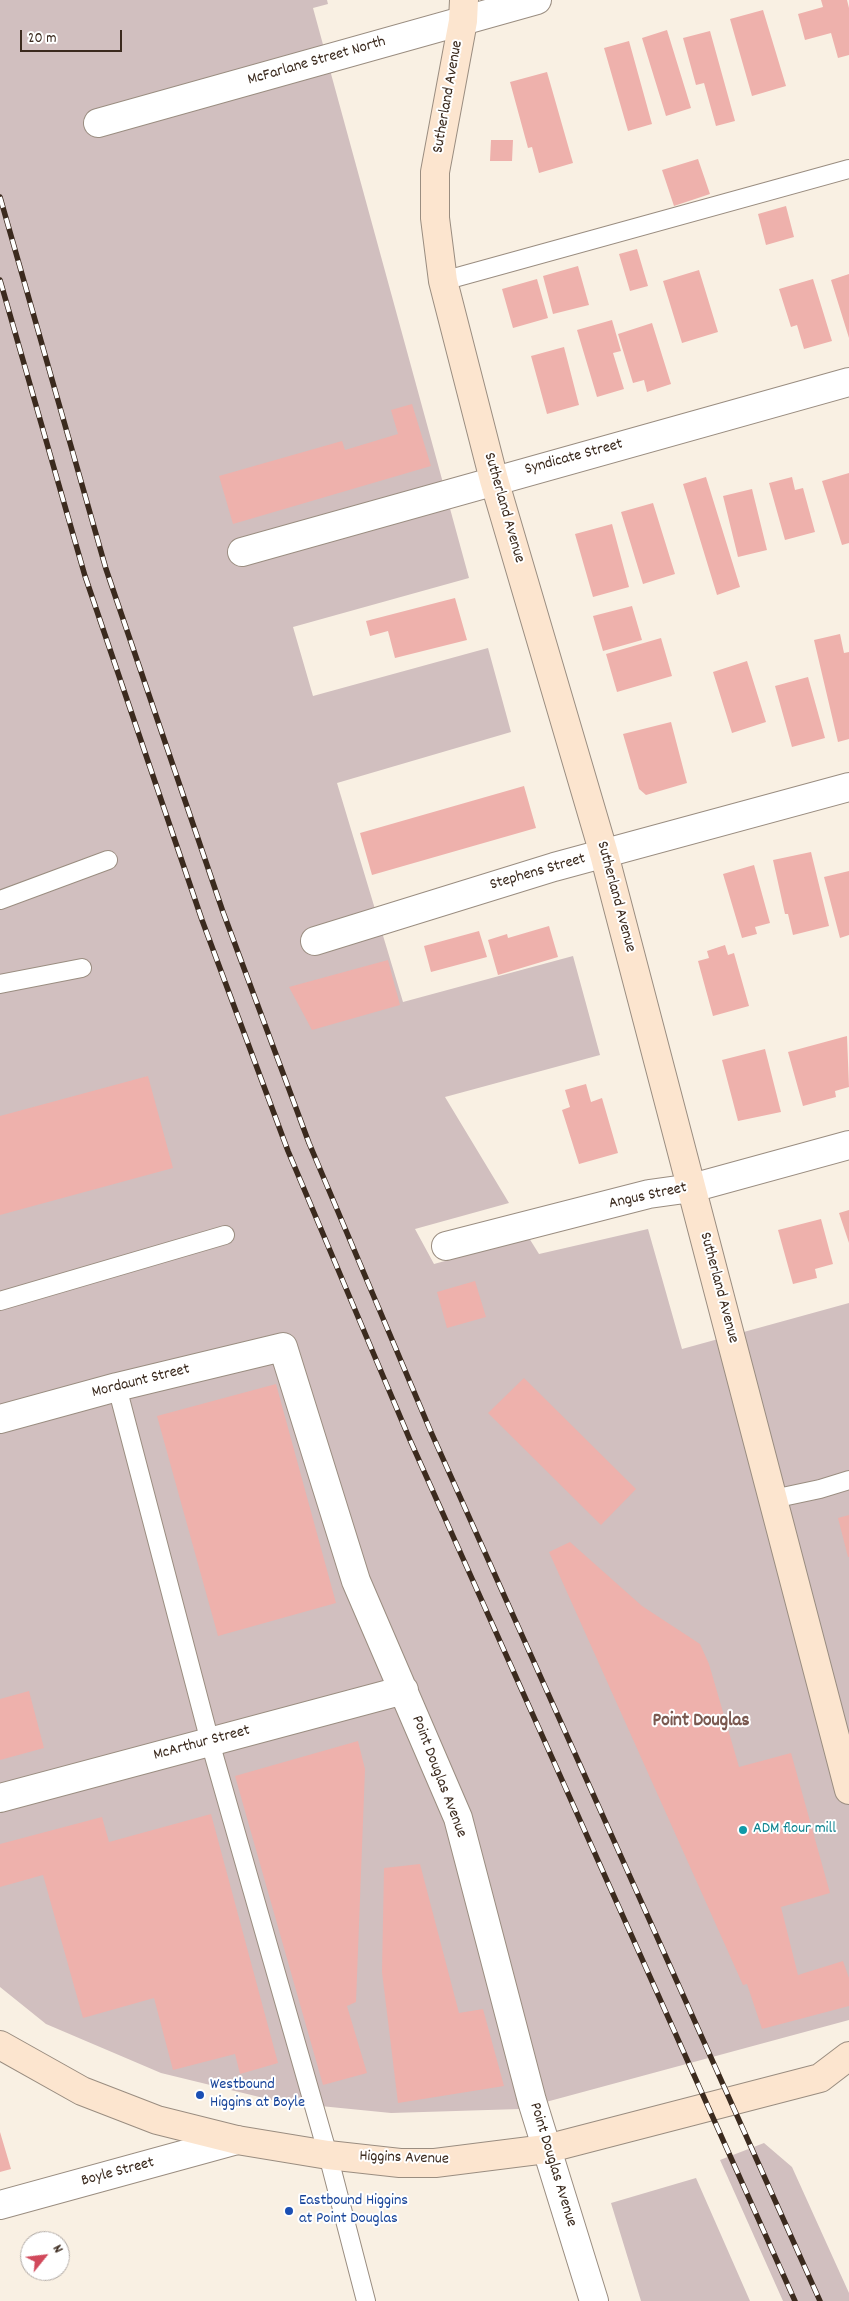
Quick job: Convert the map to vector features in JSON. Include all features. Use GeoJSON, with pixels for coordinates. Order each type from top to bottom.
{"type":"FeatureCollection","features":[{"type":"Feature","properties":{"kind":"street","name":"McFarlane Street North"},"geometry":{"type":"LineString","coordinates":[[98,123],[463,10],[537,0]]}},
{"type":"Feature","properties":{"kind":"street","name":"Sutherland Avenue"},"geometry":{"type":"LineString","coordinates":[[463,10],[435,172],[435,218],[443,281],[494,480],[604,854],[849,1790]]}},
{"type":"Feature","properties":{"kind":"street","name":"Syndicate Street"},"geometry":{"type":"LineString","coordinates":[[242,552],[849,382]]}},
{"type":"Feature","properties":{"kind":"street","name":"Stephens Street"},"geometry":{"type":"LineString","coordinates":[[315,941],[554,867],[849,787]]}},
{"type":"Feature","properties":{"kind":"street","name":"Angus Street"},"geometry":{"type":"LineString","coordinates":[[446,1246],[649,1194],[692,1188],[849,1145]]}},
{"type":"Feature","properties":{"kind":"street","name":"Mordaunt Street"},"geometry":{"type":"LineString","coordinates":[[0,1419],[118,1387],[283,1347]]}},
{"type":"Feature","properties":{"kind":"street","name":"Point Douglas Avenue"},"geometry":{"type":"LineString","coordinates":[[283,1347],[356,1581],[458,1818],[532,2101],[594,2301]]}},
{"type":"Feature","properties":{"kind":"street","name":"McArthur Street"},"geometry":{"type":"LineString","coordinates":[[0,1798],[404,1690]]}},
{"type":"Feature","properties":{"kind":"street","name":"Higgins Avenue"},"geometry":{"type":"LineString","coordinates":[[0,2045],[82,2091],[157,2120],[237,2140],[328,2155],[400,2162],[435,2163],[511,2155],[546,2149],[820,2078],[849,2056]]}},
{"type":"Feature","properties":{"kind":"street","name":"Higgins Avenue"},"geometry":{"type":"LineString","coordinates":[[820,2078],[849,2085]]}},
{"type":"Feature","properties":{"kind":"street","name":"Boyle Street"},"geometry":{"type":"LineString","coordinates":[[0,2205],[237,2140]]}},
{"type":"Feature","properties":{"kind":"lane"},"geometry":{"type":"LineString","coordinates":[[443,281],[849,169]]}},
{"type":"Feature","properties":{"kind":"lane"},"geometry":{"type":"LineString","coordinates":[[0,900],[108,860]]}},
{"type":"Feature","properties":{"kind":"lane"},"geometry":{"type":"LineString","coordinates":[[0,984],[82,968]]}},
{"type":"Feature","properties":{"kind":"lane"},"geometry":{"type":"LineString","coordinates":[[0,1300],[226,1235]]}},
{"type":"Feature","properties":{"kind":"lane"},"geometry":{"type":"LineString","coordinates":[[118,1387],[210,1742],[328,2155],[366,2301]]}},
{"type":"Feature","properties":{"kind":"lane"},"geometry":{"type":"LineString","coordinates":[[773,1499],[820,1489],[849,1480]]}},
{"type":"Feature","properties":{"kind":"shaded area"},"geometry":{"type":"Polygon","coordinates":[[[0,0],[327,0],[328,4],[313,8],[469,578],[293,627],[313,696],[488,648],[511,732],[337,783],[403,1002],[573,956],[600,1055],[445,1097],[509,1203],[415,1229],[434,1264],[529,1238],[539,1254],[648,1229],[682,1349],[849,1303],[849,2020],[520,2109],[391,2113],[280,2102],[161,2073],[46,2024],[0,1987],[0,0]]]}},
{"type":"Feature","properties":{"kind":"shaded area"},"geometry":{"type":"Polygon","coordinates":[[[764,2143],[792,2167],[849,2293],[849,2301],[783,2301],[720,2160],[764,2143]]]}},
{"type":"Feature","properties":{"kind":"shaded area"},"geometry":{"type":"Polygon","coordinates":[[[696,2178],[750,2301],[641,2301],[611,2203],[696,2178]]]}},
{"type":"Feature","properties":{"kind":"building"},"geometry":{"type":"Polygon","coordinates":[[[821,0],[847,0],[849,8],[849,55],[838,58],[831,33],[805,40],[798,14],[823,7],[821,0]]]}},
{"type":"Feature","properties":{"kind":"building"},"geometry":{"type":"Polygon","coordinates":[[[763,10],[786,86],[752,96],[730,19],[763,10]]]}},
{"type":"Feature","properties":{"kind":"building"},"geometry":{"type":"Polygon","coordinates":[[[667,30],[691,108],[666,116],[642,38],[667,30]]]}},
{"type":"Feature","properties":{"kind":"building"},"geometry":{"type":"Polygon","coordinates":[[[710,31],[735,121],[716,126],[704,83],[696,85],[683,38],[710,31]]]}},
{"type":"Feature","properties":{"kind":"building"},"geometry":{"type":"Polygon","coordinates":[[[629,41],[652,124],[628,131],[604,48],[629,41]]]}},
{"type":"Feature","properties":{"kind":"building"},"geometry":{"type":"Polygon","coordinates":[[[547,72],[573,163],[539,173],[532,147],[528,148],[510,82],[547,72]]]}},
{"type":"Feature","properties":{"kind":"building"},"geometry":{"type":"Polygon","coordinates":[[[491,140],[513,140],[512,161],[490,161],[491,140]]]}},
{"type":"Feature","properties":{"kind":"building"},"geometry":{"type":"Polygon","coordinates":[[[698,159],[710,194],[674,206],[662,170],[698,159]]]}},
{"type":"Feature","properties":{"kind":"building"},"geometry":{"type":"Polygon","coordinates":[[[786,206],[794,237],[766,245],[758,214],[786,206]]]}},
{"type":"Feature","properties":{"kind":"building"},"geometry":{"type":"Polygon","coordinates":[[[637,249],[648,286],[630,291],[619,254],[637,249]]]}},
{"type":"Feature","properties":{"kind":"building"},"geometry":{"type":"Polygon","coordinates":[[[578,266],[589,305],[553,314],[543,276],[578,266]]]}},
{"type":"Feature","properties":{"kind":"building"},"geometry":{"type":"Polygon","coordinates":[[[699,270],[718,332],[682,343],[663,281],[699,270]]]}},
{"type":"Feature","properties":{"kind":"building"},"geometry":{"type":"Polygon","coordinates":[[[849,274],[849,338],[831,280],[849,274]]]}},
{"type":"Feature","properties":{"kind":"building"},"geometry":{"type":"Polygon","coordinates":[[[537,279],[548,318],[513,328],[502,289],[537,279]]]}},
{"type":"Feature","properties":{"kind":"building"},"geometry":{"type":"Polygon","coordinates":[[[813,279],[832,341],[804,349],[797,325],[791,327],[779,289],[813,279]]]}},
{"type":"Feature","properties":{"kind":"building"},"geometry":{"type":"Polygon","coordinates":[[[612,320],[621,351],[613,353],[624,389],[597,397],[577,330],[612,320]]]}},
{"type":"Feature","properties":{"kind":"building"},"geometry":{"type":"Polygon","coordinates":[[[652,323],[671,384],[647,392],[644,380],[633,383],[618,334],[652,323]]]}},
{"type":"Feature","properties":{"kind":"building"},"geometry":{"type":"Polygon","coordinates":[[[564,347],[579,405],[547,414],[531,356],[564,347]]]}},
{"type":"Feature","properties":{"kind":"building"},"geometry":{"type":"Polygon","coordinates":[[[412,404],[431,466],[233,524],[219,476],[342,441],[345,450],[398,434],[391,410],[412,404]]]}},
{"type":"Feature","properties":{"kind":"building"},"geometry":{"type":"Polygon","coordinates":[[[849,473],[849,543],[842,545],[822,481],[849,473]]]}},
{"type":"Feature","properties":{"kind":"building"},"geometry":{"type":"Polygon","coordinates":[[[706,477],[740,587],[717,595],[683,484],[706,477]]]}},
{"type":"Feature","properties":{"kind":"building"},"geometry":{"type":"Polygon","coordinates":[[[792,477],[795,490],[803,488],[815,532],[785,540],[769,483],[792,477]]]}},
{"type":"Feature","properties":{"kind":"building"},"geometry":{"type":"Polygon","coordinates":[[[752,489],[767,550],[738,557],[723,496],[752,489]]]}},
{"type":"Feature","properties":{"kind":"building"},"geometry":{"type":"Polygon","coordinates":[[[653,503],[675,574],[643,584],[621,512],[653,503]]]}},
{"type":"Feature","properties":{"kind":"building"},"geometry":{"type":"Polygon","coordinates":[[[612,524],[629,587],[593,597],[575,534],[612,524]]]}},
{"type":"Feature","properties":{"kind":"building"},"geometry":{"type":"Polygon","coordinates":[[[455,598],[467,640],[395,658],[388,631],[370,636],[366,621],[455,598]]]}},
{"type":"Feature","properties":{"kind":"building"},"geometry":{"type":"Polygon","coordinates":[[[632,606],[642,640],[603,651],[593,616],[632,606]]]}},
{"type":"Feature","properties":{"kind":"building"},"geometry":{"type":"Polygon","coordinates":[[[840,634],[844,653],[849,652],[849,739],[838,742],[814,640],[840,634]]]}},
{"type":"Feature","properties":{"kind":"building"},"geometry":{"type":"Polygon","coordinates":[[[661,638],[672,676],[617,692],[606,654],[661,638]]]}},
{"type":"Feature","properties":{"kind":"building"},"geometry":{"type":"Polygon","coordinates":[[[747,661],[766,722],[732,733],[713,672],[747,661]]]}},
{"type":"Feature","properties":{"kind":"building"},"geometry":{"type":"Polygon","coordinates":[[[808,677],[825,738],[792,747],[775,686],[808,677]]]}},
{"type":"Feature","properties":{"kind":"building"},"geometry":{"type":"Polygon","coordinates":[[[671,722],[687,783],[646,795],[639,789],[623,734],[671,722]]]}},
{"type":"Feature","properties":{"kind":"building"},"geometry":{"type":"Polygon","coordinates":[[[524,786],[536,828],[372,875],[360,833],[524,786]]]}},
{"type":"Feature","properties":{"kind":"building"},"geometry":{"type":"Polygon","coordinates":[[[811,852],[829,926],[793,935],[788,914],[785,914],[773,860],[811,852]]]}},
{"type":"Feature","properties":{"kind":"building"},"geometry":{"type":"Polygon","coordinates":[[[754,865],[770,923],[755,927],[757,934],[742,938],[723,874],[754,865]]]}},
{"type":"Feature","properties":{"kind":"building"},"geometry":{"type":"Polygon","coordinates":[[[849,871],[849,935],[840,938],[824,877],[849,871]]]}},
{"type":"Feature","properties":{"kind":"building"},"geometry":{"type":"Polygon","coordinates":[[[549,926],[558,957],[498,975],[488,940],[507,934],[508,938],[549,926]]]}},
{"type":"Feature","properties":{"kind":"building"},"geometry":{"type":"Polygon","coordinates":[[[479,931],[487,957],[431,972],[424,946],[479,931]]]}},
{"type":"Feature","properties":{"kind":"building"},"geometry":{"type":"Polygon","coordinates":[[[725,945],[728,955],[734,953],[749,1006],[713,1016],[698,961],[709,958],[707,951],[725,945]]]}},
{"type":"Feature","properties":{"kind":"building"},"geometry":{"type":"Polygon","coordinates":[[[388,960],[400,1005],[312,1030],[289,987],[388,960]]]}},
{"type":"Feature","properties":{"kind":"building"},"geometry":{"type":"Polygon","coordinates":[[[847,1036],[849,1087],[835,1091],[836,1097],[803,1106],[788,1052],[847,1036]]]}},
{"type":"Feature","properties":{"kind":"building"},"geometry":{"type":"Polygon","coordinates":[[[765,1049],[781,1112],[738,1121],[722,1060],[765,1049]]]}},
{"type":"Feature","properties":{"kind":"building"},"geometry":{"type":"Polygon","coordinates":[[[148,1076],[173,1168],[0,1215],[0,1116],[148,1076]]]}},
{"type":"Feature","properties":{"kind":"building"},"geometry":{"type":"Polygon","coordinates":[[[586,1084],[591,1102],[602,1098],[618,1153],[579,1164],[562,1110],[570,1107],[565,1090],[586,1084]]]}},
{"type":"Feature","properties":{"kind":"building"},"geometry":{"type":"Polygon","coordinates":[[[849,1210],[849,1243],[839,1213],[849,1210]]]}},
{"type":"Feature","properties":{"kind":"building"},"geometry":{"type":"Polygon","coordinates":[[[821,1219],[833,1264],[815,1269],[817,1278],[793,1284],[778,1230],[821,1219]]]}},
{"type":"Feature","properties":{"kind":"building"},"geometry":{"type":"Polygon","coordinates":[[[475,1281],[486,1317],[447,1328],[437,1292],[475,1281]]]}},
{"type":"Feature","properties":{"kind":"building"},"geometry":{"type":"Polygon","coordinates":[[[524,1378],[636,1489],[601,1525],[488,1413],[524,1378]]]}},
{"type":"Feature","properties":{"kind":"building"},"geometry":{"type":"Polygon","coordinates":[[[276,1384],[336,1603],[218,1636],[157,1416],[276,1384]]]}},
{"type":"Feature","properties":{"kind":"building"},"geometry":{"type":"Polygon","coordinates":[[[849,1515],[849,1557],[848,1557],[838,1518],[849,1515]]]}},
{"type":"Feature","properties":{"kind":"building","name":"ADM flour mill"},"geometry":{"type":"Polygon","coordinates":[[[570,1542],[642,1606],[700,1644],[709,1664],[739,1767],[791,1753],[830,1893],[781,1907],[798,1975],[843,1961],[849,1978],[849,2006],[762,2029],[747,1984],[743,1985],[549,1552],[570,1542]]]}},
{"type":"Feature","properties":{"kind":"building"},"geometry":{"type":"Polygon","coordinates":[[[29,1691],[44,1748],[0,1760],[0,1699],[29,1691]]]}},
{"type":"Feature","properties":{"kind":"building"},"geometry":{"type":"Polygon","coordinates":[[[358,1741],[365,1769],[356,2002],[347,2006],[367,2073],[323,2085],[235,1776],[358,1741]]]}},
{"type":"Feature","properties":{"kind":"building"},"geometry":{"type":"Polygon","coordinates":[[[211,1814],[278,2063],[240,2074],[235,2054],[173,2070],[154,1998],[83,2018],[43,1875],[0,1887],[0,1844],[102,1817],[109,1842],[211,1814]]]}},
{"type":"Feature","properties":{"kind":"building"},"geometry":{"type":"Polygon","coordinates":[[[420,1864],[459,2013],[483,2009],[504,2086],[398,2103],[382,1972],[384,1868],[420,1864]]]}},
{"type":"Feature","properties":{"kind":"building"},"geometry":{"type":"Polygon","coordinates":[[[0,2132],[11,2169],[0,2172],[0,2132]]]}},
{"type":"Feature","properties":{"kind":"railway"},"geometry":{"type":"LineString","coordinates":[[0,197],[106,569],[223,912],[309,1143],[431,1432],[820,2301]]}},
{"type":"Feature","properties":{"kind":"railway"},"geometry":{"type":"LineString","coordinates":[[0,280],[85,576],[202,920],[288,1151],[410,1440],[795,2301]]}},
{"type":"Feature","properties":{"kind":"place","name":"ADM flour mill"},"geometry":{"type":"Point","coordinates":[743,1830]}},
{"type":"Feature","properties":{"kind":"place","name":"Westbound Higgins at Boyle"},"geometry":{"type":"Point","coordinates":[200,2095]}},
{"type":"Feature","properties":{"kind":"place","name":"Eastbound Higgins at Point Douglas"},"geometry":{"type":"Point","coordinates":[289,2211]}},
{"type":"Feature","properties":{"kind":"district","name":"Point Douglas"},"geometry":{"type":"Point","coordinates":[701,1722]}}]}
